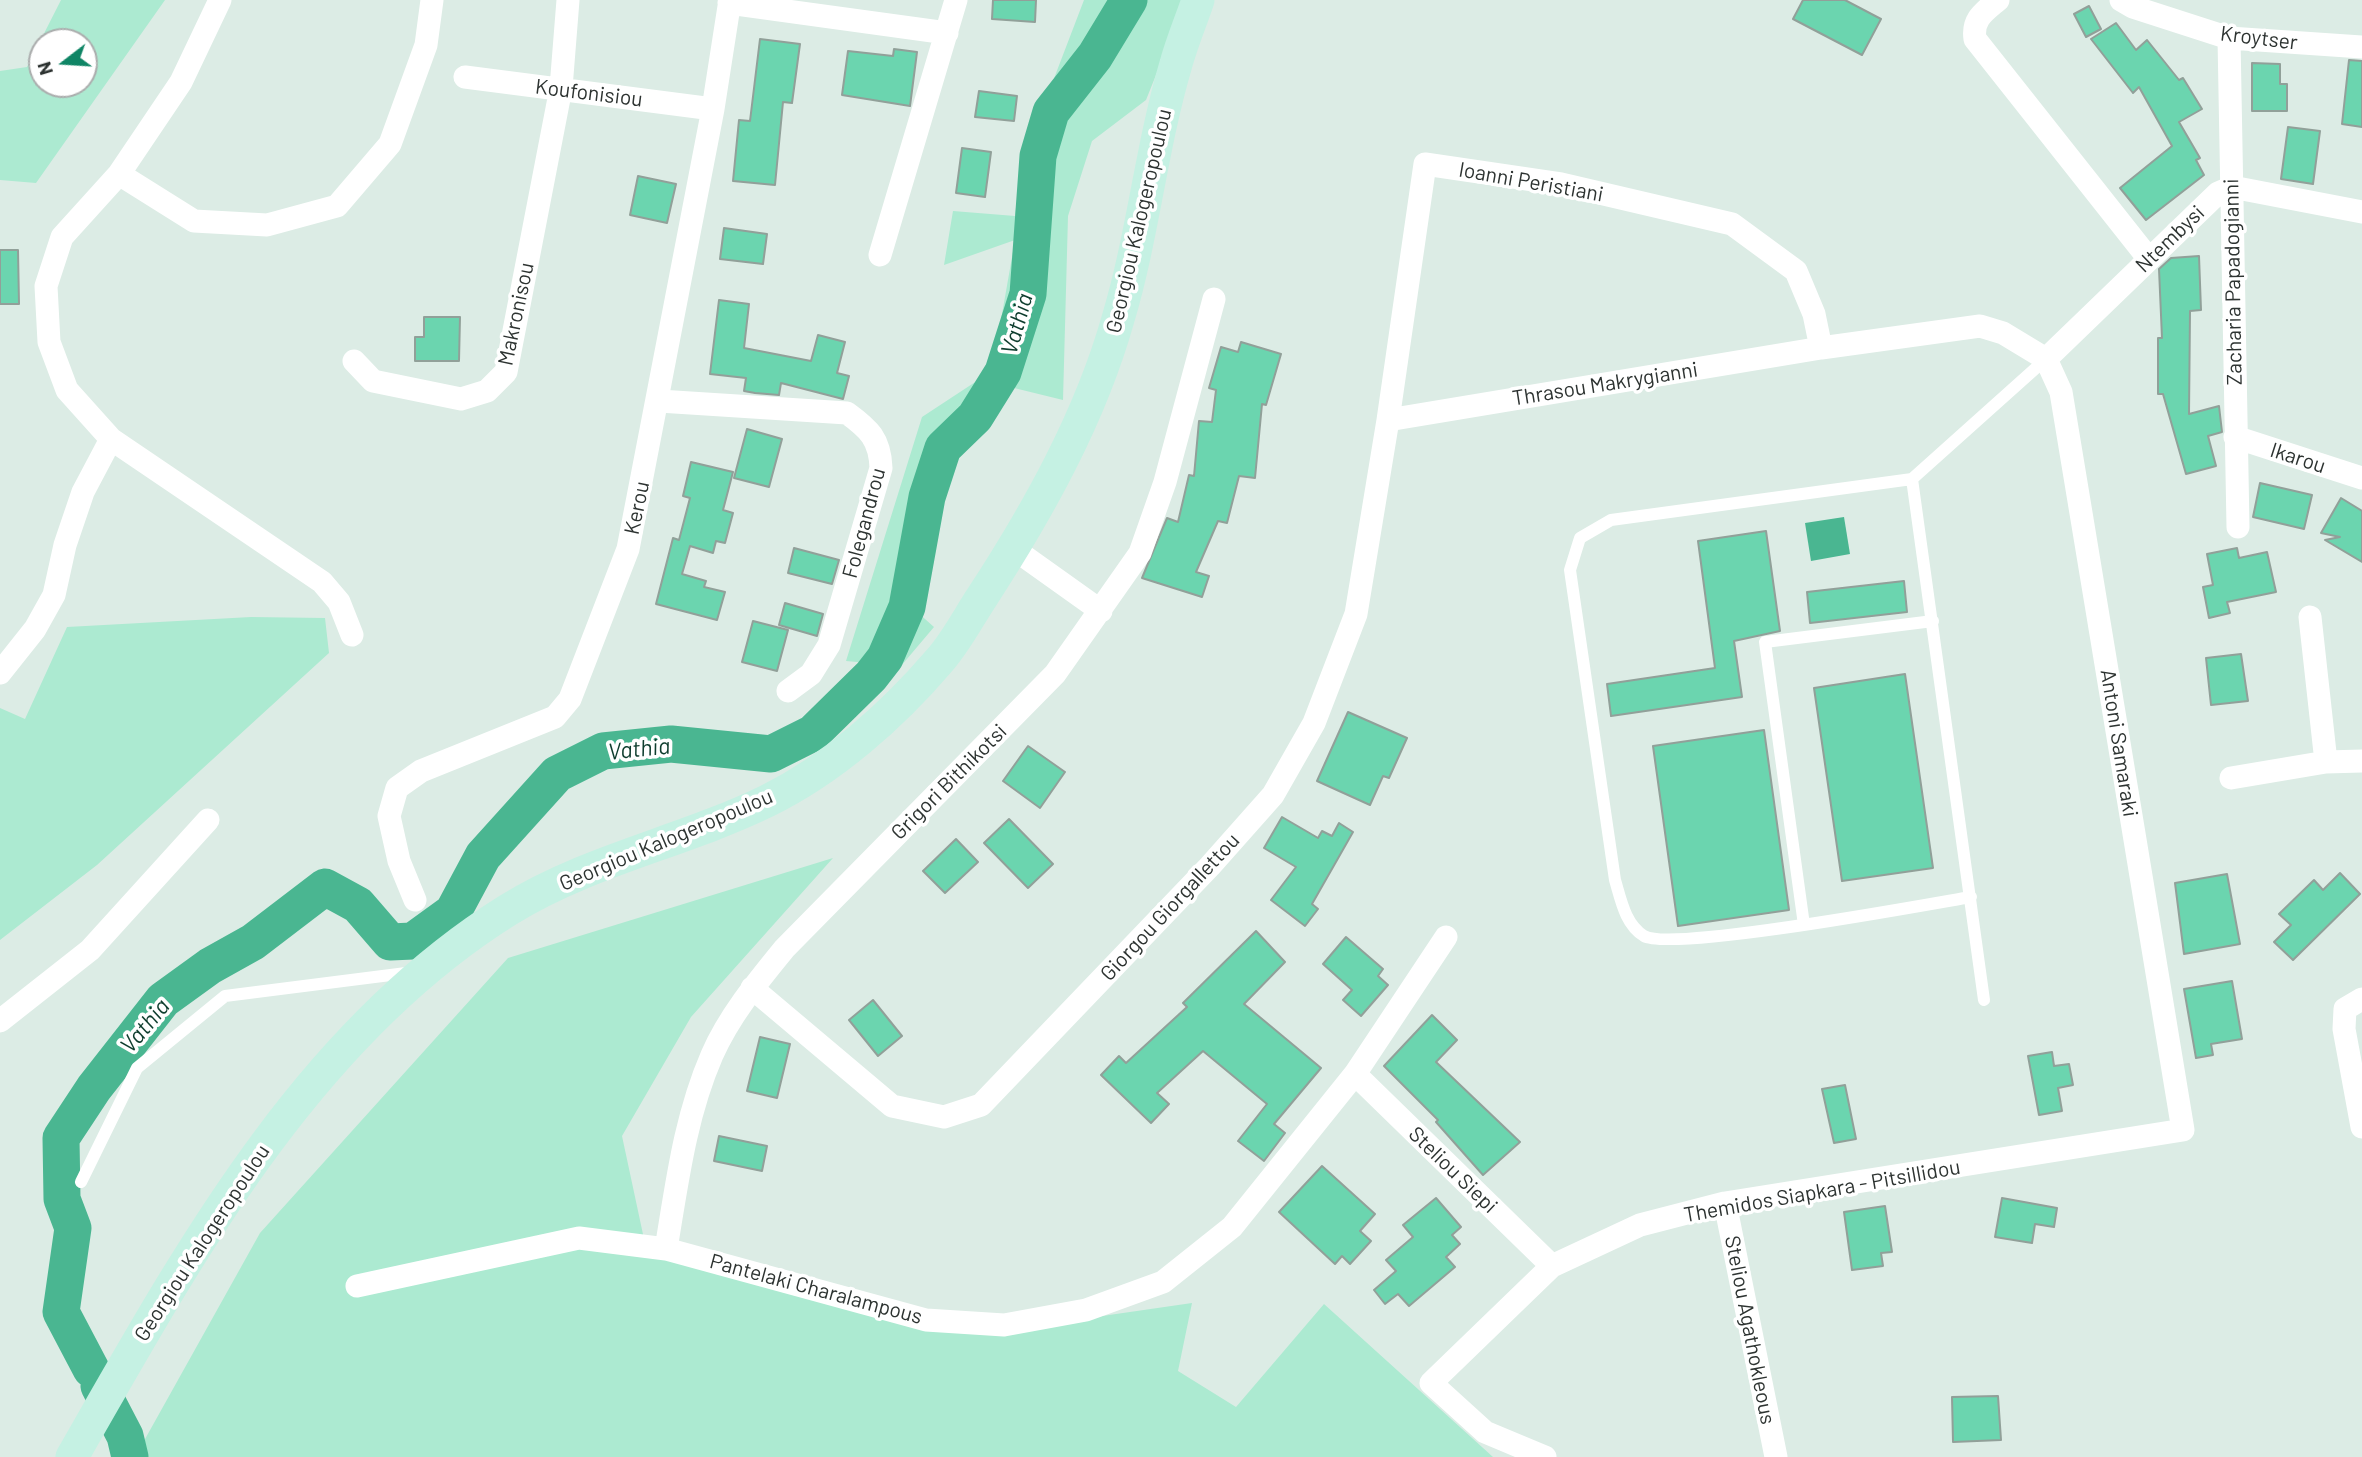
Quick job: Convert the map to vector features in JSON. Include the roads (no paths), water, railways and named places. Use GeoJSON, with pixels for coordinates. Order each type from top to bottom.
{"type":"FeatureCollection","features":[{"type":"Feature","properties":{"kind":"street"},"geometry":{"type":"LineString","coordinates":[[220,0],[181,82],[120,174],[61,237],[46,286],[49,342],[67,390],[111,439],[322,582],[339,602],[352,635]]}},
{"type":"Feature","properties":{"kind":"street"},"geometry":{"type":"LineString","coordinates":[[120,174],[194,221],[267,225],[337,206],[390,144],[426,45],[432,0]]}},
{"type":"Feature","properties":{"kind":"street","name":"Makronisou"},"geometry":{"type":"LineString","coordinates":[[354,360],[373,381],[461,399],[487,391],[506,372],[561,88],[568,0]]}},
{"type":"Feature","properties":{"kind":"street"},"geometry":{"type":"LineString","coordinates":[[880,255],[956,0]]}},
{"type":"Feature","properties":{"kind":"street","name":"Georgiou Kalogeropoulou"},"geometry":{"type":"LineString","coordinates":[[72,1457],[206,1231],[264,1144],[351,1041],[425,970],[511,908],[558,884],[768,800],[827,764],[886,717],[942,658],[1014,549],[1079,426],[1118,320],[1175,64],[1198,0]]}},
{"type":"Feature","properties":{"kind":"street"},"geometry":{"type":"LineString","coordinates":[[1998,0],[1979,15],[1973,27],[1975,39],[2149,259]]}},
{"type":"Feature","properties":{"kind":"street","name":"Kroytser"},"geometry":{"type":"LineString","coordinates":[[2121,0],[2133,7],[2229,38],[2362,47]]}},
{"type":"Feature","properties":{"kind":"street"},"geometry":{"type":"LineString","coordinates":[[730,1],[947,33]]}},
{"type":"Feature","properties":{"kind":"street","name":"Kerou"},"geometry":{"type":"LineString","coordinates":[[415,900],[399,861],[389,816],[397,788],[421,771],[555,717],[570,699],[628,549],[659,401],[713,109],[730,1]]}},
{"type":"Feature","properties":{"kind":"street","name":"Zacharia Papadogianni"},"geometry":{"type":"LineString","coordinates":[[2229,38],[2238,527]]}},
{"type":"Feature","properties":{"kind":"street","name":"Koufonisiou"},"geometry":{"type":"LineString","coordinates":[[465,77],[713,109]]}},
{"type":"Feature","properties":{"kind":"street","name":"Ioanni Peristiani"},"geometry":{"type":"LineString","coordinates":[[1388,420],[1425,164],[1561,184],[1732,224],[1796,271],[1814,314],[1821,348]]}},
{"type":"Feature","properties":{"kind":"street"},"geometry":{"type":"LineString","coordinates":[[2232,187],[2362,212]]}},
{"type":"Feature","properties":{"kind":"street","name":"Ntembysi"},"geometry":{"type":"LineString","coordinates":[[2046,359],[2218,193],[2232,187]]}},
{"type":"Feature","properties":{"kind":"street","name":"Grigori Bithikotsi"},"geometry":{"type":"LineString","coordinates":[[666,1249],[687,1125],[712,1053],[752,988],[785,948],[1055,674],[1140,553],[1164,482],[1214,299]]}},
{"type":"Feature","properties":{"kind":"street","name":"Thrasou Makrygianni"},"geometry":{"type":"LineString","coordinates":[[1388,420],[1821,348],[1980,326],[2003,333],[2046,359]]}},
{"type":"Feature","properties":{"kind":"street","name":"Antoni Samaraki"},"geometry":{"type":"LineString","coordinates":[[2046,359],[2061,391],[2183,1130]]}},
{"type":"Feature","properties":{"kind":"street","name":"Folegandrou"},"geometry":{"type":"LineString","coordinates":[[659,401],[847,413],[871,431],[881,450],[881,468],[829,645],[811,674],[788,691]]}},
{"type":"Feature","properties":{"kind":"street","name":"Giorgou Giorgallettou"},"geometry":{"type":"LineString","coordinates":[[752,988],[892,1106],[944,1117],[981,1105],[1210,866],[1273,795],[1314,723],[1356,614],[1388,420]]}},
{"type":"Feature","properties":{"kind":"street","name":"Ikarou"},"geometry":{"type":"LineString","coordinates":[[2235,437],[2362,478]]}},
{"type":"Feature","properties":{"kind":"street"},"geometry":{"type":"LineString","coordinates":[[0,673],[35,629],[54,595],[65,545],[83,492],[111,439]]}},
{"type":"Feature","properties":{"kind":"street"},"geometry":{"type":"LineString","coordinates":[[1014,549],[1101,611]]}},
{"type":"Feature","properties":{"kind":"street"},"geometry":{"type":"LineString","coordinates":[[2310,617],[2326,762]]}},
{"type":"Feature","properties":{"kind":"street"},"geometry":{"type":"LineString","coordinates":[[2231,778],[2326,762],[2362,761]]}},
{"type":"Feature","properties":{"kind":"street"},"geometry":{"type":"LineString","coordinates":[[0,1021],[90,950],[208,820]]}},
{"type":"Feature","properties":{"kind":"street","name":"Pantelaki Charalampous"},"geometry":{"type":"LineString","coordinates":[[357,1286],[579,1238],[666,1249],[926,1320],[1004,1325],[1086,1310],[1163,1282],[1232,1227],[1354,1074],[1446,937]]}},
{"type":"Feature","properties":{"kind":"street"},"geometry":{"type":"LineString","coordinates":[[2362,999],[2345,1009],[2344,1028],[2362,1127]]}},
{"type":"Feature","properties":{"kind":"street","name":"Steliou Siepi"},"geometry":{"type":"LineString","coordinates":[[1354,1074],[1552,1266]]}},
{"type":"Feature","properties":{"kind":"street","name":"Themidos Siapkara - Pitsillidou"},"geometry":{"type":"LineString","coordinates":[[1545,1457],[1485,1432],[1431,1383],[1552,1266],[1640,1226],[1725,1203],[2183,1130]]}},
{"type":"Feature","properties":{"kind":"street","name":"Steliou Agathokleous"},"geometry":{"type":"LineString","coordinates":[[1725,1203],[1776,1457]]}},
{"type":"Feature","properties":{"kind":"lane"},"geometry":{"type":"LineString","coordinates":[[1971,897],[1804,925],[1673,940],[1645,936],[1626,917],[1615,880],[1570,570],[1580,538],[1611,520],[1912,479],[2046,359]]}},
{"type":"Feature","properties":{"kind":"lane"},"geometry":{"type":"LineString","coordinates":[[1912,479],[1984,1000]]}},
{"type":"Feature","properties":{"kind":"lane"},"geometry":{"type":"LineString","coordinates":[[1804,925],[1765,642],[1933,621]]}},
{"type":"Feature","properties":{"kind":"lane"},"geometry":{"type":"LineString","coordinates":[[81,1182],[137,1068],[225,996],[425,970]]}},
{"type":"Feature","properties":{"kind":"waterway","name":"Vathia"},"geometry":{"type":"LineString","coordinates":[[91,1369],[61,1312],[73,1228],[62,1199],[61,1138],[94,1088],[163,1000],[210,966],[253,942],[325,887],[358,905],[390,942],[413,941],[453,912],[483,856],[557,774],[603,751],[671,744],[771,754],[813,733],[871,676],[885,658],[907,607],[927,497],[943,448],[975,417],[1003,372],[1028,294],[1038,156],[1051,112],[1095,56],[1129,0]]}},
{"type":"Feature","properties":{"kind":"waterway","name":"Vathia"},"geometry":{"type":"LineString","coordinates":[[91,1369],[99,1386]]}},
{"type":"Feature","properties":{"kind":"waterway","name":"Vathia"},"geometry":{"type":"LineString","coordinates":[[99,1386],[125,1436],[130,1457]]}}]}
